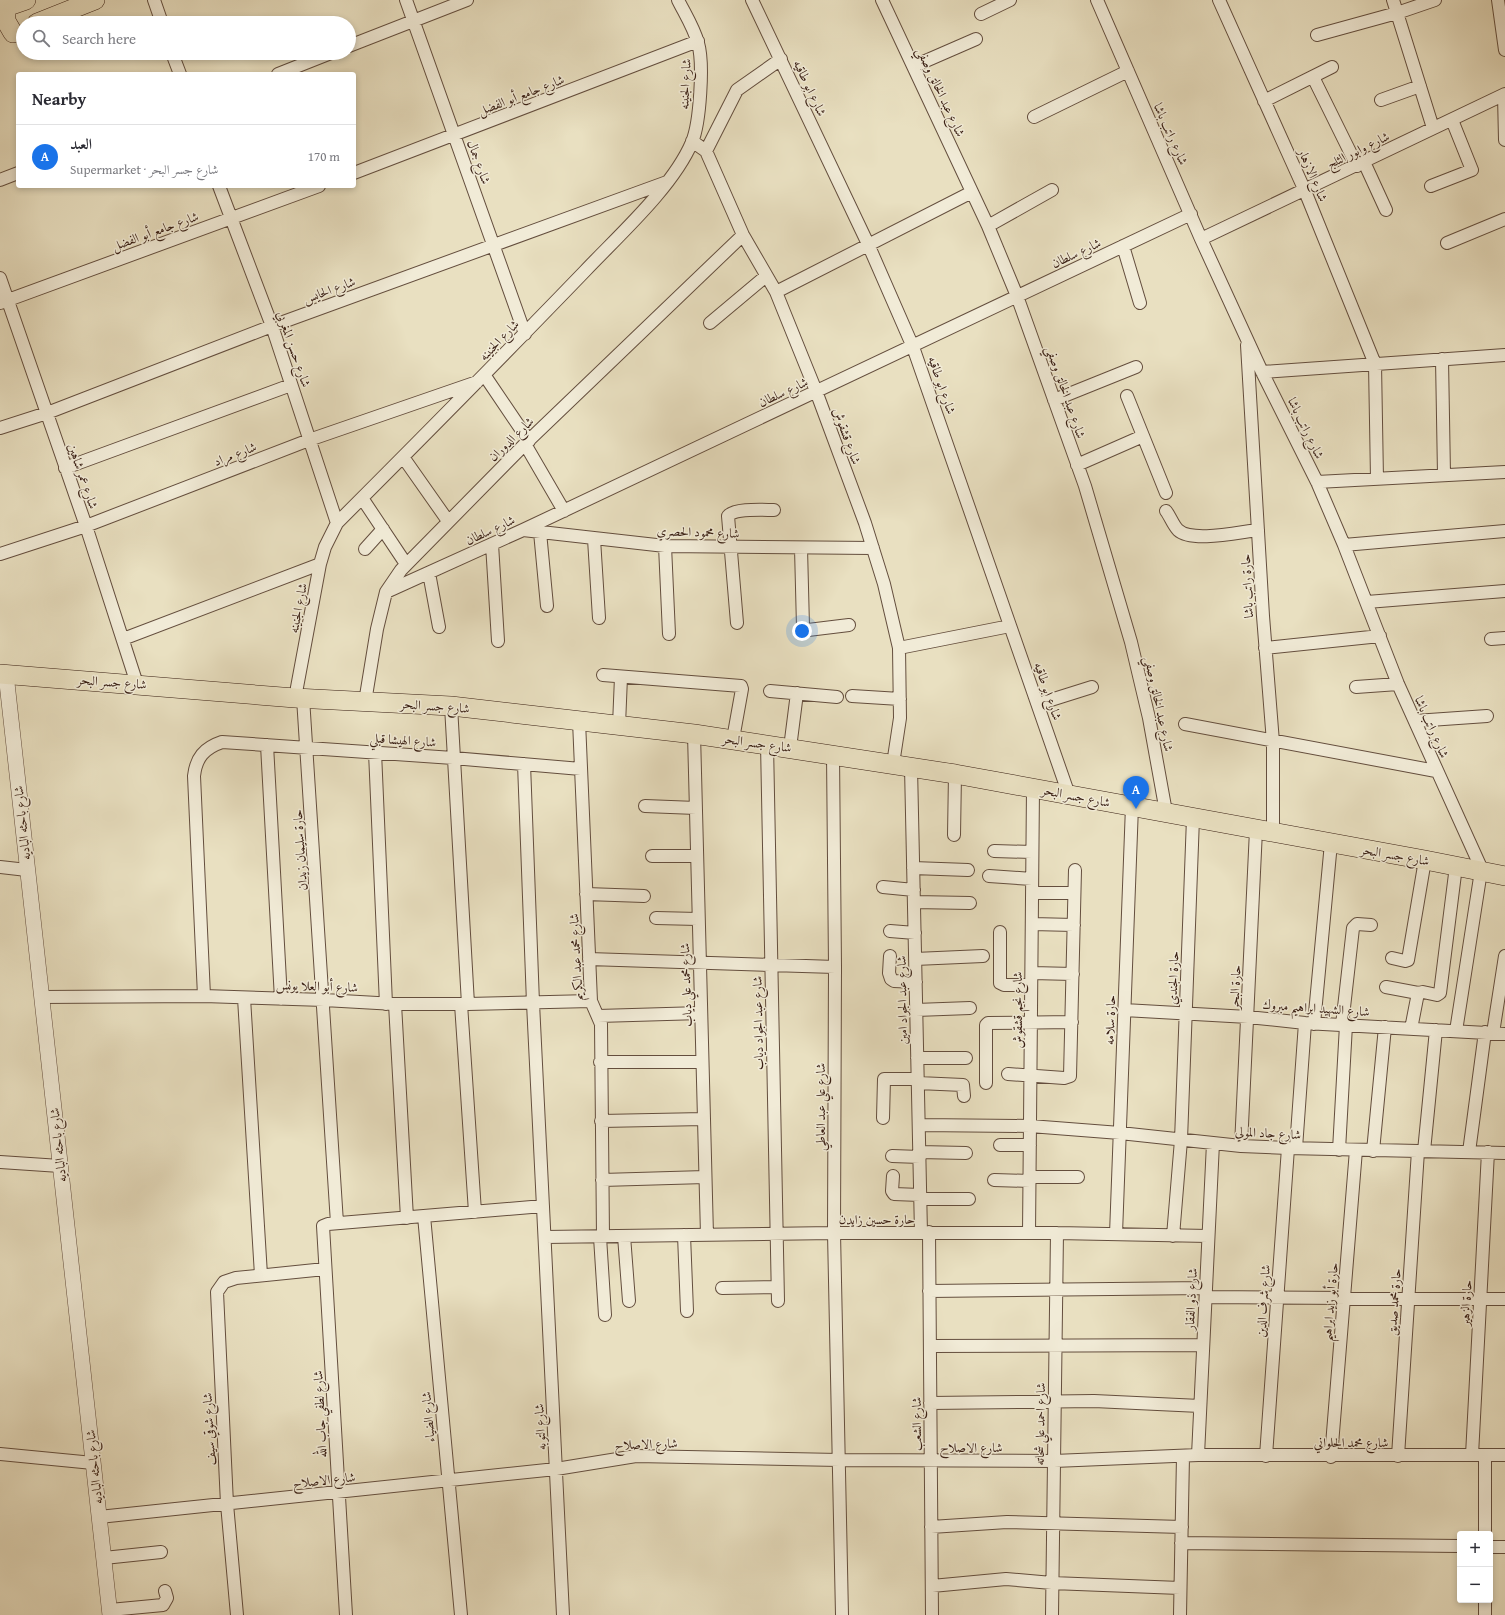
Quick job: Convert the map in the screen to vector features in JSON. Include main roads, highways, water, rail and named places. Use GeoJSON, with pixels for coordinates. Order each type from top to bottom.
{"type":"FeatureCollection","features":[{"type":"Feature","properties":{"kind":"main road"},"geometry":{"type":"LineString","coordinates":[[12,33],[2,8],[26,0]]}},
{"type":"Feature","properties":{"kind":"main road"},"geometry":{"type":"LineString","coordinates":[[55,16],[95,0]]}},
{"type":"Feature","properties":{"kind":"main road","name":"شارع جسر البحر"},"geometry":{"type":"LineString","coordinates":[[3,674],[299,698],[450,706],[733,739],[955,774],[1505,876]]}},
{"type":"Feature","properties":{"kind":"place","name":"العبد"},"geometry":{"type":"Point","coordinates":[1136,809]}}]}
